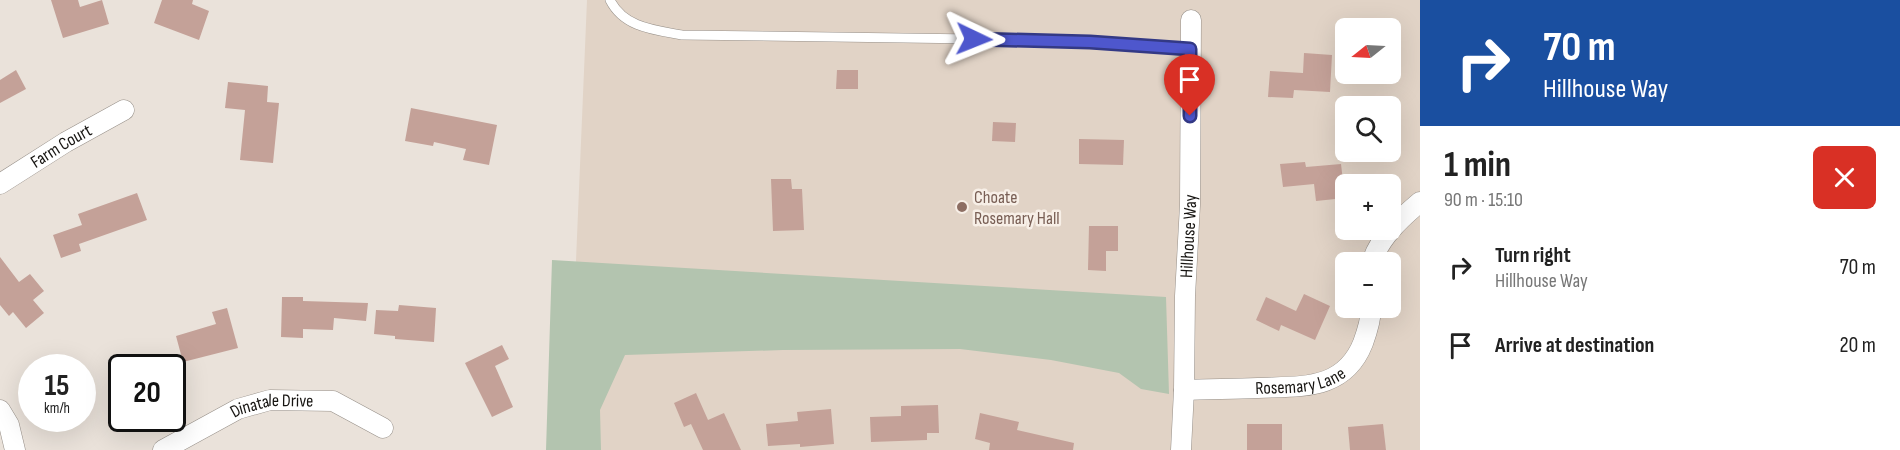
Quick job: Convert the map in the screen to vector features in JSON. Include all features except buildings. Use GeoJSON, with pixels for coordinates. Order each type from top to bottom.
{"type":"FeatureCollection","features":[{"type":"Feature","properties":{"kind":"street","name":"Hillhouse Way"},"geometry":{"type":"LineString","coordinates":[[1181,450],[1190,205],[1191,20]]}},
{"type":"Feature","properties":{"kind":"street","name":"Farm Court"},"geometry":{"type":"LineString","coordinates":[[0,184],[66,142],[124,110]]}},
{"type":"Feature","properties":{"kind":"street"},"geometry":{"type":"LineString","coordinates":[[1375,252],[1405,214],[1420,202]]}},
{"type":"Feature","properties":{"kind":"street","name":"Rosemary Lane"},"geometry":{"type":"LineString","coordinates":[[1184,390],[1305,386],[1332,379],[1348,368],[1359,354],[1369,318]]}},
{"type":"Feature","properties":{"kind":"street","name":"Dinatale Drive"},"geometry":{"type":"LineString","coordinates":[[163,450],[238,409],[270,400],[333,401],[383,428]]}},
{"type":"Feature","properties":{"kind":"street"},"geometry":{"type":"LineString","coordinates":[[0,410],[9,425],[15,450]]}},
{"type":"Feature","properties":{"kind":"lane"},"geometry":{"type":"LineString","coordinates":[[610,0],[615,9],[640,28],[682,35],[986,39],[1090,42],[1190,49]]}},
{"type":"Feature","properties":{"kind":"shaded area","name":"Choate Rosemary Hall"},"geometry":{"type":"Polygon","coordinates":[[[587,0],[1420,0],[1420,450],[568,450],[587,0]]]}},
{"type":"Feature","properties":{"kind":"green space"},"geometry":{"type":"Polygon","coordinates":[[[552,260],[1166,297],[1169,394],[1141,389],[1119,373],[1051,360],[960,349],[783,350],[625,355],[600,410],[601,450],[546,450],[552,260]]]}},
{"type":"Feature","properties":{"kind":"place","name":"Choate Rosemary Hall"},"geometry":{"type":"Point","coordinates":[962,207]}},
{"type":"Feature","properties":{"kind":"route"},"geometry":{"type":"LineString","coordinates":[[974,39],[1090,42],[1190,49],[1190,116]]}}]}
